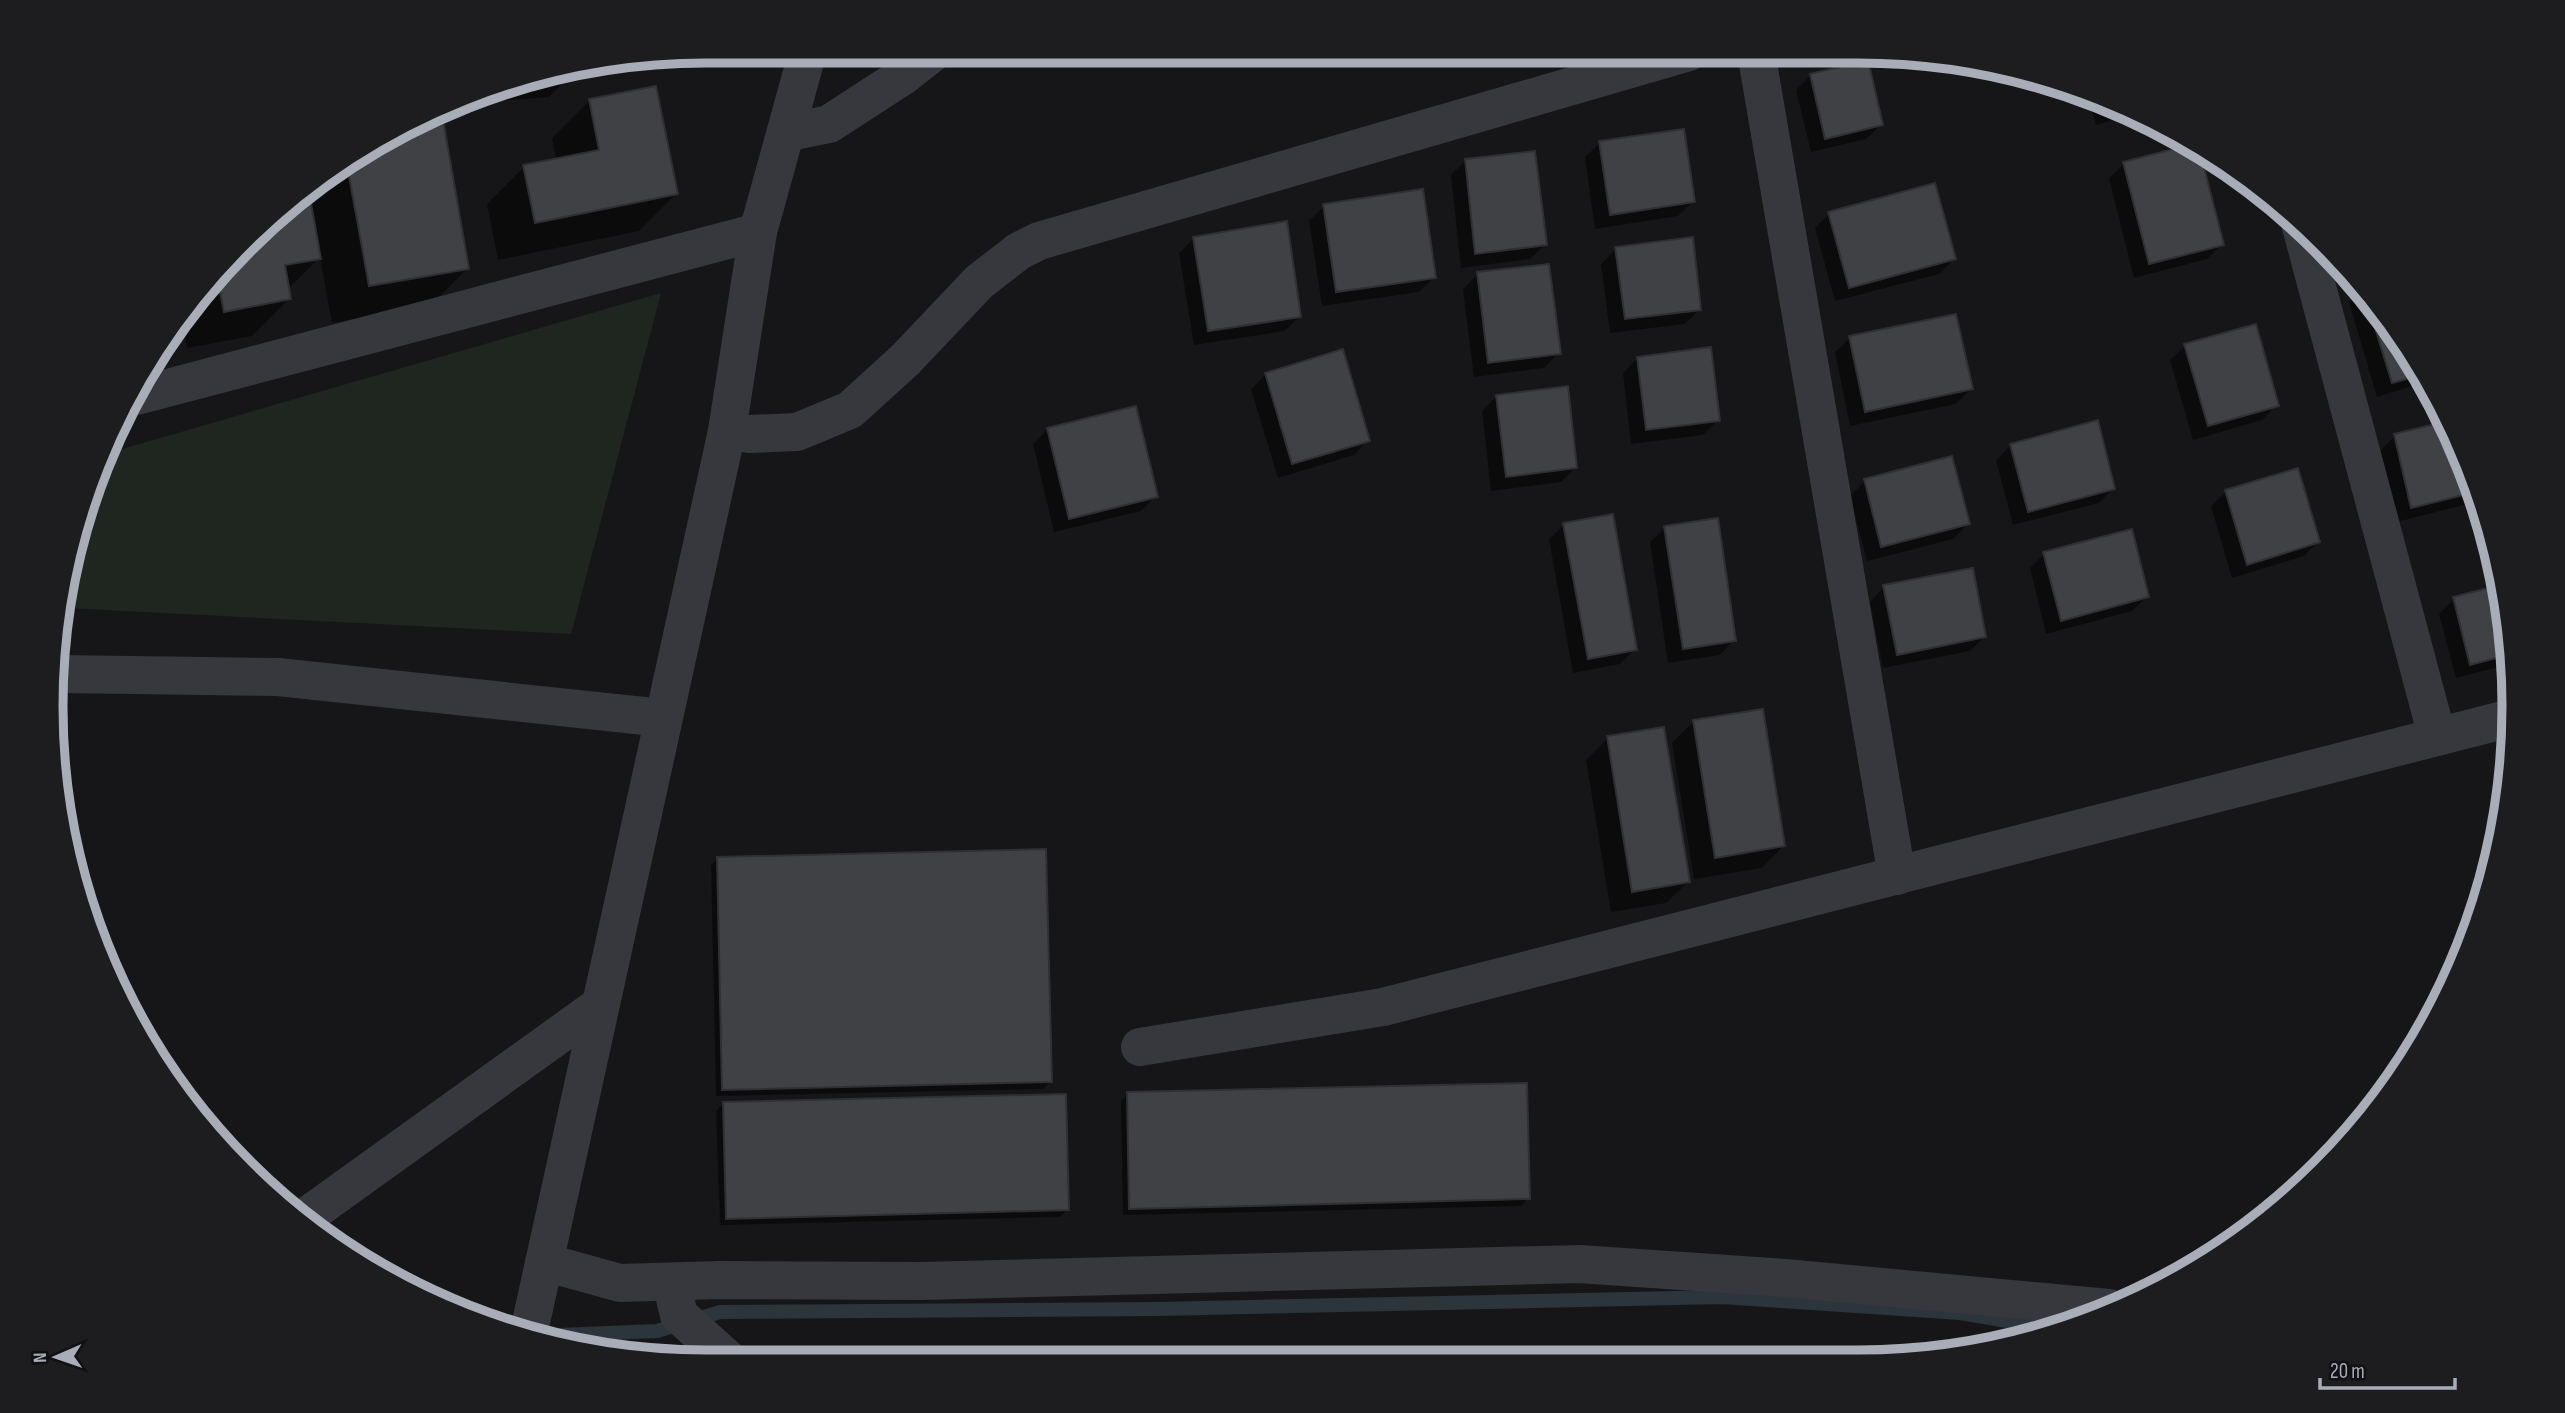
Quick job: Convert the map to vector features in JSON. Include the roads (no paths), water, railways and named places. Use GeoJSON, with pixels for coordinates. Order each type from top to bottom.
{"type":"FeatureCollection","features":[{"type":"Feature","properties":{"kind":"street"},"geometry":{"type":"LineString","coordinates":[[530,1325],[727,430],[758,232],[805,63]]}},
{"type":"Feature","properties":{"kind":"street"},"geometry":{"type":"LineString","coordinates":[[788,128],[800,130],[829,124],[920,63]]}},
{"type":"Feature","properties":{"kind":"street"},"geometry":{"type":"LineString","coordinates":[[727,430],[749,434],[797,432],[850,410],[905,360],[979,282],[1019,251],[1040,241],[1651,63]]}},
{"type":"Feature","properties":{"kind":"street"},"geometry":{"type":"LineString","coordinates":[[1758,63],[1897,876]]}},
{"type":"Feature","properties":{"kind":"street"},"geometry":{"type":"LineString","coordinates":[[144,394],[758,232]]}},
{"type":"Feature","properties":{"kind":"street"},"geometry":{"type":"LineString","coordinates":[[2305,243],[2437,736]]}},
{"type":"Feature","properties":{"kind":"street"},"geometry":{"type":"LineString","coordinates":[[64,674],[278,677],[663,718]]}},
{"type":"Feature","properties":{"kind":"street"},"geometry":{"type":"LineString","coordinates":[[1140,1047],[1382,1007],[2502,720]]}},
{"type":"Feature","properties":{"kind":"street"},"geometry":{"type":"LineString","coordinates":[[311,1213],[599,1006]]}},
{"type":"Feature","properties":{"kind":"street"},"geometry":{"type":"LineString","coordinates":[[542,1270],[620,1283],[697,1324],[921,1281],[1579,1264],[1785,1278],[2091,1306]]}},
{"type":"Feature","properties":{"kind":"waterway"},"geometry":{"type":"LineString","coordinates":[[567,1335],[657,1331],[720,1312],[1158,1309],[1722,1297],[1960,1313],[2033,1325]]}}]}
